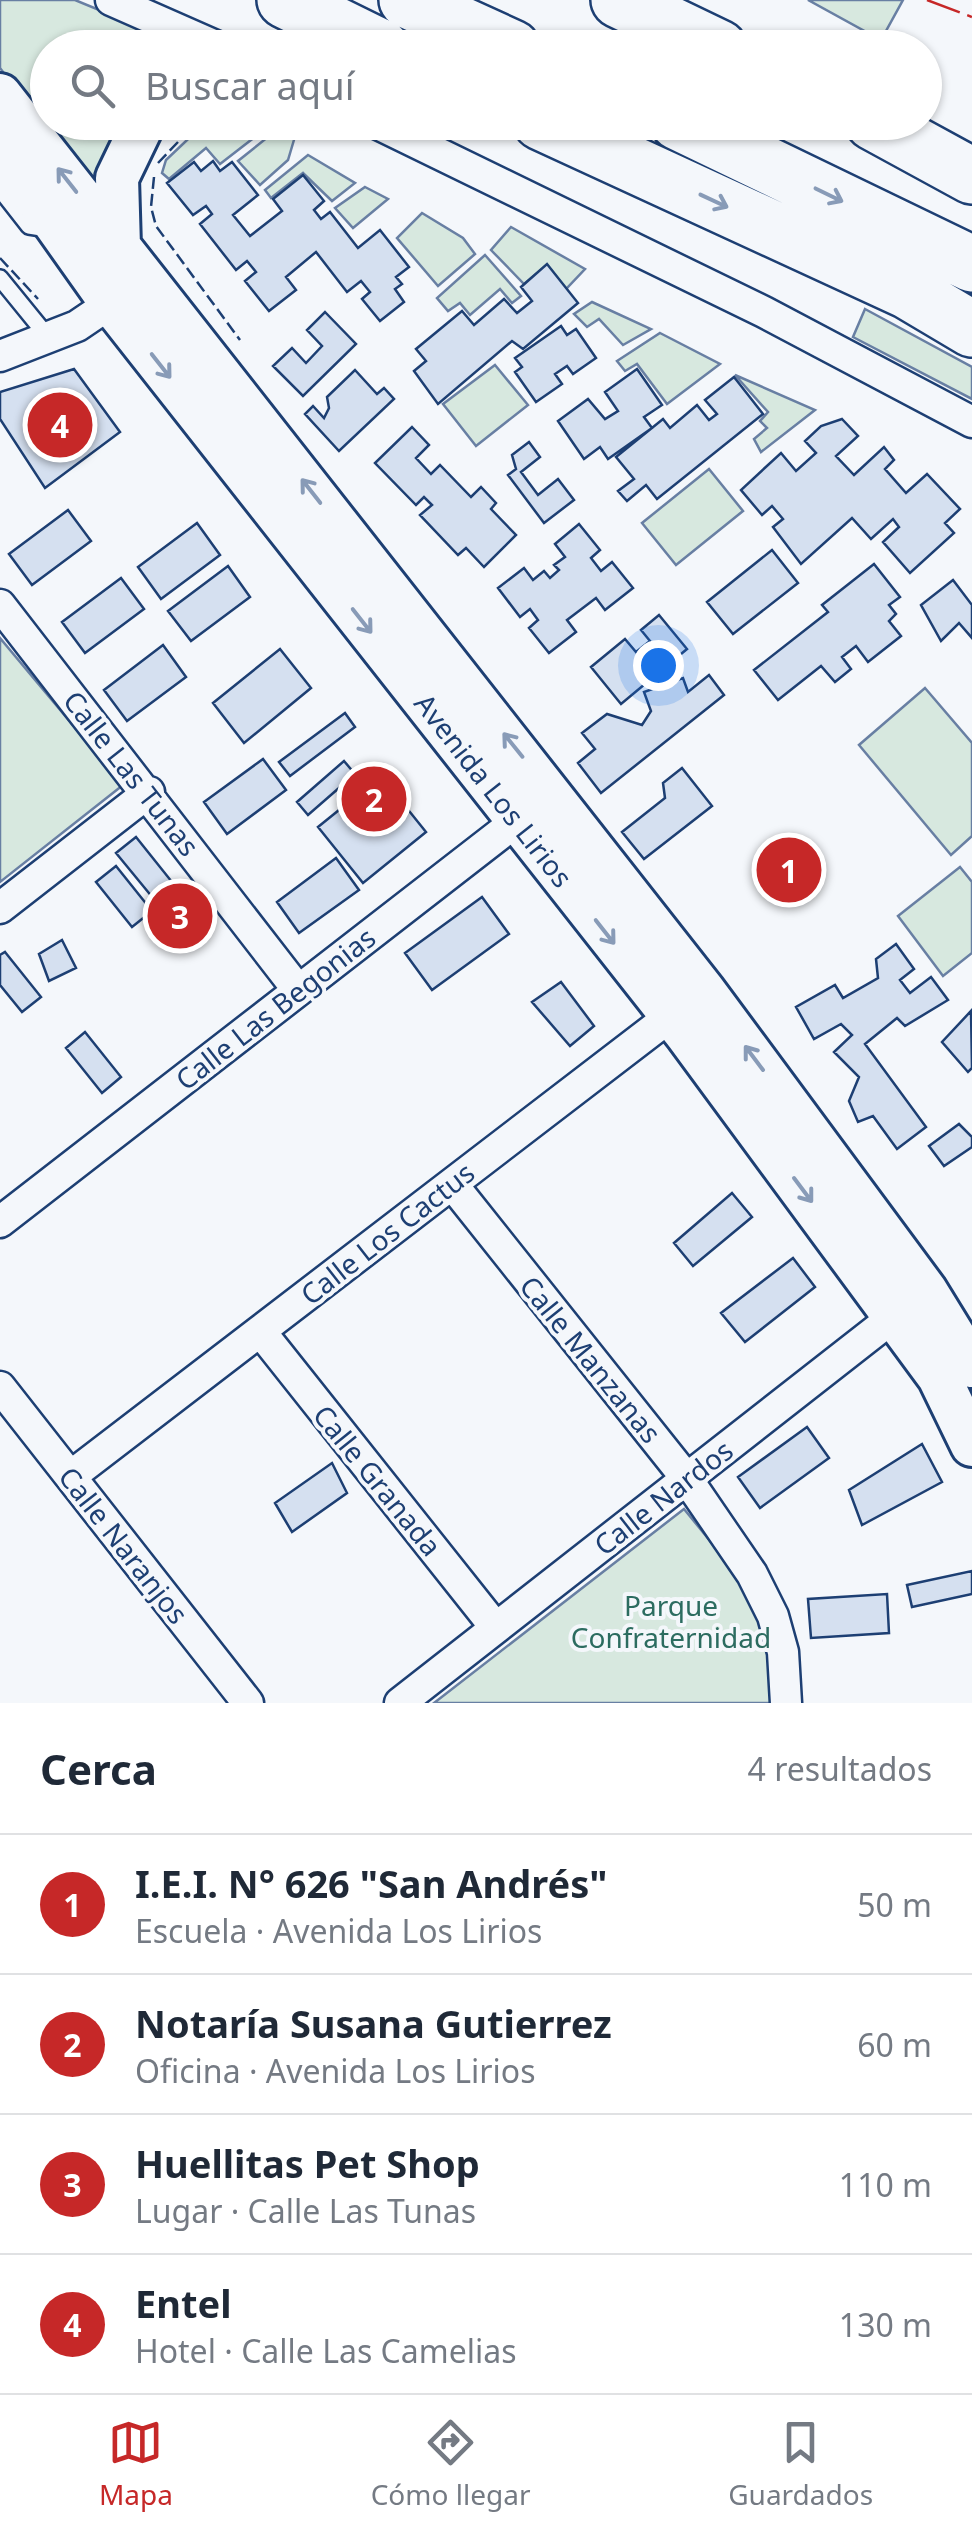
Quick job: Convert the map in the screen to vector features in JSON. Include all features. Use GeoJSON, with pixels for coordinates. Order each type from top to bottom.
{"type":"FeatureCollection","features":[{"type":"Feature","properties":{"kind":"highway"},"geometry":{"type":"LineString","coordinates":[[285,0],[346,30]]}},
{"type":"Feature","properties":{"kind":"highway"},"geometry":{"type":"LineString","coordinates":[[407,0],[473,30]]}},
{"type":"Feature","properties":{"kind":"highway"},"geometry":{"type":"LineString","coordinates":[[618,0],[681,30]]}},
{"type":"Feature","properties":{"kind":"highway"},"geometry":{"type":"LineString","coordinates":[[942,127],[972,134]]}},
{"type":"Feature","properties":{"kind":"highway"},"geometry":{"type":"LineString","coordinates":[[579,140],[908,291],[972,329]]}},
{"type":"Feature","properties":{"kind":"highway"},"geometry":{"type":"LineString","coordinates":[[715,140],[972,264]]}},
{"type":"Feature","properties":{"kind":"highway"},"geometry":{"type":"LineString","coordinates":[[906,140],[972,176]]}},
{"type":"Feature","properties":{"kind":"main road","name":"Avenida Los Lirios"},"geometry":{"type":"LineString","coordinates":[[0,95],[30,133]]}},
{"type":"Feature","properties":{"kind":"main road","name":"Avenida Los Lirios"},"geometry":{"type":"LineString","coordinates":[[36,140],[120,247],[535,807],[911,1303],[972,1366]]}},
{"type":"Feature","properties":{"kind":"main road"},"geometry":{"type":"LineString","coordinates":[[120,247],[118,178],[136,140]]}},
{"type":"Feature","properties":{"kind":"main road","name":"Avenida Los Lirios"},"geometry":{"type":"LineString","coordinates":[[0,146],[112,303],[535,807]]}},
{"type":"Feature","properties":{"kind":"main road","name":"Avenida Los Lirios"},"geometry":{"type":"LineString","coordinates":[[911,1303],[939,1376],[972,1444]]}},
{"type":"Feature","properties":{"kind":"street"},"geometry":{"type":"LineString","coordinates":[[111,0],[179,30]]}},
{"type":"Feature","properties":{"kind":"street"},"geometry":{"type":"LineString","coordinates":[[411,140],[764,312],[972,422]]}},
{"type":"Feature","properties":{"kind":"street"},"geometry":{"type":"LineString","coordinates":[[0,356],[78,326],[112,303]]}},
{"type":"Feature","properties":{"kind":"street","name":"Calle Las Tunas"},"geometry":{"type":"LineString","coordinates":[[1,607],[149,792],[298,990]]}},
{"type":"Feature","properties":{"kind":"street"},"geometry":{"type":"LineString","coordinates":[[0,908],[149,792]]}},
{"type":"Feature","properties":{"kind":"street","name":"Calle Las Begonias"},"geometry":{"type":"LineString","coordinates":[[0,1222],[535,807]]}},
{"type":"Feature","properties":{"kind":"street","name":"Calle Los Cactus"},"geometry":{"type":"LineString","coordinates":[[71,1476],[687,1003]]}},
{"type":"Feature","properties":{"kind":"street","name":"Calle Manzanas"},"geometry":{"type":"LineString","coordinates":[[452,1184],[687,1478],[752,1574],[773,1616],[783,1652],[786,1703]]}},
{"type":"Feature","properties":{"kind":"street","name":"Calle Nardos"},"geometry":{"type":"LineString","coordinates":[[400,1703],[911,1303]]}},
{"type":"Feature","properties":{"kind":"street","name":"Calle Granada"},"geometry":{"type":"LineString","coordinates":[[260,1331],[496,1628]]}},
{"type":"Feature","properties":{"kind":"street","name":"Calle Naranjos"},"geometry":{"type":"LineString","coordinates":[[0,1387],[248,1703]]}},
{"type":"Feature","properties":{"kind":"lane"},"geometry":{"type":"LineString","coordinates":[[0,189],[29,226],[65,232]]}},
{"type":"Feature","properties":{"kind":"lane"},"geometry":{"type":"LineString","coordinates":[[0,278],[48,337]]}},
{"type":"Feature","properties":{"kind":"green space"},"geometry":{"type":"Polygon","coordinates":[[[0,0],[75,0],[148,30],[30,30],[30,108],[0,68],[0,0]]]}},
{"type":"Feature","properties":{"kind":"green space"},"geometry":{"type":"Polygon","coordinates":[[[808,0],[903,0],[886,30],[863,30],[808,0]]]}},
{"type":"Feature","properties":{"kind":"green space"},"geometry":{"type":"Polygon","coordinates":[[[54,140],[119,140],[102,184],[85,181],[54,140]]]}},
{"type":"Feature","properties":{"kind":"green space"},"geometry":{"type":"Polygon","coordinates":[[[187,140],[251,140],[220,164],[206,148],[169,179],[162,173],[166,160],[187,140]]]}},
{"type":"Feature","properties":{"kind":"green space"},"geometry":{"type":"Polygon","coordinates":[[[264,140],[294,140],[288,160],[260,185],[238,161],[264,140]]]}},
{"type":"Feature","properties":{"kind":"green space"},"geometry":{"type":"Polygon","coordinates":[[[308,155],[355,183],[332,201],[303,173],[271,198],[265,190],[308,155]]]}},
{"type":"Feature","properties":{"kind":"green space"},"geometry":{"type":"Polygon","coordinates":[[[365,187],[388,199],[353,228],[335,208],[365,187]]]}},
{"type":"Feature","properties":{"kind":"green space"},"geometry":{"type":"Polygon","coordinates":[[[422,213],[463,238],[475,254],[438,286],[397,238],[422,213]]]}},
{"type":"Feature","properties":{"kind":"green space"},"geometry":{"type":"Polygon","coordinates":[[[511,227],[585,269],[566,289],[547,265],[524,284],[491,250],[511,227]]]}},
{"type":"Feature","properties":{"kind":"green space"},"geometry":{"type":"Polygon","coordinates":[[[485,255],[521,296],[512,303],[500,289],[470,315],[460,303],[448,311],[437,298],[485,255]]]}},
{"type":"Feature","properties":{"kind":"green space"},"geometry":{"type":"Polygon","coordinates":[[[592,302],[651,329],[623,345],[599,319],[587,327],[574,314],[592,302]]]}},
{"type":"Feature","properties":{"kind":"green space"},"geometry":{"type":"Polygon","coordinates":[[[865,309],[972,367],[972,399],[853,337],[865,309]]]}},
{"type":"Feature","properties":{"kind":"green space"},"geometry":{"type":"Polygon","coordinates":[[[660,333],[720,364],[667,404],[637,364],[625,371],[617,361],[660,333]]]}},
{"type":"Feature","properties":{"kind":"green space"},"geometry":{"type":"Polygon","coordinates":[[[495,365],[528,405],[476,446],[443,404],[495,365]]]}},
{"type":"Feature","properties":{"kind":"green space"},"geometry":{"type":"Polygon","coordinates":[[[735,375],[815,410],[761,452],[754,439],[767,428],[760,421],[768,412],[735,375]]]}},
{"type":"Feature","properties":{"kind":"green space"},"geometry":{"type":"Polygon","coordinates":[[[709,469],[743,511],[676,565],[642,523],[709,469]]]}},
{"type":"Feature","properties":{"kind":"green space"},"geometry":{"type":"Polygon","coordinates":[[[0,638],[123,785],[0,882],[0,638]]]}},
{"type":"Feature","properties":{"kind":"green space"},"geometry":{"type":"Polygon","coordinates":[[[925,688],[972,743],[972,836],[951,855],[859,745],[925,688]]]}},
{"type":"Feature","properties":{"kind":"green space"},"geometry":{"type":"Polygon","coordinates":[[[960,867],[972,882],[972,953],[943,976],[898,916],[960,867]]]}},
{"type":"Feature","properties":{"kind":"green space","name":"Parque Confraternidad"},"geometry":{"type":"Polygon","coordinates":[[[684,1509],[742,1580],[765,1624],[776,1703],[434,1703],[684,1509]]]}},
{"type":"Feature","properties":{"kind":"building"},"geometry":{"type":"Polygon","coordinates":[[[213,161],[220,171],[232,162],[258,195],[233,215],[250,236],[282,211],[273,199],[303,175],[324,201],[314,210],[321,219],[330,212],[358,248],[380,230],[409,267],[396,277],[402,284],[395,289],[404,302],[380,321],[362,299],[370,292],[361,281],[347,292],[316,252],[286,277],[296,290],[269,311],[245,281],[256,272],[247,261],[236,270],[200,224],[212,214],[206,206],[193,215],[167,183],[194,162],[201,171],[213,161]]]}},
{"type":"Feature","properties":{"kind":"building"},"geometry":{"type":"Polygon","coordinates":[[[547,264],[578,303],[523,349],[512,341],[438,404],[414,371],[426,361],[416,349],[462,311],[474,325],[504,299],[517,313],[532,301],[521,287],[547,264]]]}},
{"type":"Feature","properties":{"kind":"building"},"geometry":{"type":"Polygon","coordinates":[[[325,312],[356,344],[303,396],[273,366],[292,348],[306,363],[322,346],[307,330],[325,312]]]}},
{"type":"Feature","properties":{"kind":"building"},"geometry":{"type":"Polygon","coordinates":[[[561,326],[567,335],[576,329],[596,358],[573,374],[567,366],[555,374],[562,384],[536,402],[515,372],[522,367],[515,358],[561,326]]]}},
{"type":"Feature","properties":{"kind":"building"},"geometry":{"type":"Polygon","coordinates":[[[74,369],[120,432],[45,488],[0,419],[0,392],[74,369]]]}},
{"type":"Feature","properties":{"kind":"building"},"geometry":{"type":"Polygon","coordinates":[[[637,369],[662,405],[644,417],[652,428],[608,459],[600,447],[584,459],[558,421],[588,399],[605,419],[618,411],[605,392],[637,369]]]}},
{"type":"Feature","properties":{"kind":"building"},"geometry":{"type":"Polygon","coordinates":[[[355,370],[377,394],[384,388],[394,399],[339,451],[305,414],[313,406],[324,418],[329,408],[327,397],[355,370]]]}},
{"type":"Feature","properties":{"kind":"building"},"geometry":{"type":"Polygon","coordinates":[[[734,377],[763,414],[657,499],[646,485],[627,501],[618,491],[634,479],[616,457],[663,419],[670,428],[697,405],[709,420],[717,414],[705,400],[734,377]]]}},
{"type":"Feature","properties":{"kind":"building"},"geometry":{"type":"Polygon","coordinates":[[[842,419],[858,436],[836,456],[854,475],[884,447],[894,460],[885,469],[906,493],[927,474],[960,509],[945,523],[954,533],[910,573],[883,542],[899,527],[893,519],[871,539],[852,518],[801,564],[773,527],[783,519],[772,506],[762,515],[741,490],[781,453],[796,471],[816,453],[805,441],[821,426],[842,419]]]}},
{"type":"Feature","properties":{"kind":"building"},"geometry":{"type":"Polygon","coordinates":[[[412,427],[429,445],[416,458],[431,474],[440,465],[471,497],[481,487],[496,503],[491,509],[516,535],[484,567],[466,548],[458,555],[420,515],[432,505],[424,497],[416,505],[375,463],[412,427]]]}},
{"type":"Feature","properties":{"kind":"building"},"geometry":{"type":"Polygon","coordinates":[[[529,442],[540,457],[521,472],[538,495],[558,479],[574,500],[544,523],[508,475],[516,469],[512,455],[529,442]]]}},
{"type":"Feature","properties":{"kind":"building"},"geometry":{"type":"Polygon","coordinates":[[[68,510],[91,541],[32,585],[9,554],[68,510]]]}},
{"type":"Feature","properties":{"kind":"building"},"geometry":{"type":"Polygon","coordinates":[[[197,523],[220,555],[161,599],[138,567],[197,523]]]}},
{"type":"Feature","properties":{"kind":"building"},"geometry":{"type":"Polygon","coordinates":[[[579,524],[600,550],[591,558],[601,571],[612,562],[633,588],[605,610],[596,598],[567,620],[576,632],[549,653],[529,628],[538,620],[530,609],[520,617],[498,588],[524,568],[533,580],[544,571],[550,578],[559,570],[554,565],[565,557],[555,544],[579,524]]]}},
{"type":"Feature","properties":{"kind":"building"},"geometry":{"type":"Polygon","coordinates":[[[772,550],[798,583],[733,634],[707,602],[772,550]]]}},
{"type":"Feature","properties":{"kind":"building"},"geometry":{"type":"Polygon","coordinates":[[[874,564],[900,597],[889,605],[896,614],[889,621],[901,636],[868,662],[856,646],[842,657],[851,669],[835,682],[821,666],[778,700],[754,670],[828,612],[822,605],[874,564]]]}},
{"type":"Feature","properties":{"kind":"building"},"geometry":{"type":"Polygon","coordinates":[[[228,566],[250,597],[191,641],[168,611],[228,566]]]}},
{"type":"Feature","properties":{"kind":"building"},"geometry":{"type":"Polygon","coordinates":[[[121,578],[144,609],[85,653],[62,622],[121,578]]]}},
{"type":"Feature","properties":{"kind":"building"},"geometry":{"type":"Polygon","coordinates":[[[953,580],[972,605],[972,638],[959,623],[941,641],[921,605],[953,580]]]}},
{"type":"Feature","properties":{"kind":"building"},"geometry":{"type":"Polygon","coordinates":[[[659,615],[687,649],[621,704],[591,667],[625,639],[636,652],[650,641],[641,630],[659,615]]]}},
{"type":"Feature","properties":{"kind":"building"},"geometry":{"type":"Polygon","coordinates":[[[163,645],[186,677],[127,721],[104,690],[163,645]]]}},
{"type":"Feature","properties":{"kind":"building"},"geometry":{"type":"Polygon","coordinates":[[[280,649],[311,688],[244,743],[213,703],[280,649]]]}},
{"type":"Feature","properties":{"kind":"building"},"geometry":{"type":"Polygon","coordinates":[[[709,675],[724,695],[601,793],[578,763],[595,749],[582,733],[607,714],[642,725],[651,711],[644,692],[683,678],[688,692],[709,675]]]}},
{"type":"Feature","properties":{"kind":"building"},"geometry":{"type":"Polygon","coordinates":[[[345,713],[355,727],[290,776],[279,762],[345,713]]]}},
{"type":"Feature","properties":{"kind":"building"},"geometry":{"type":"Polygon","coordinates":[[[263,759],[286,790],[227,834],[204,802],[263,759]]]}},
{"type":"Feature","properties":{"kind":"building"},"geometry":{"type":"Polygon","coordinates":[[[344,761],[355,774],[308,815],[297,802],[344,761]]]}},
{"type":"Feature","properties":{"kind":"building"},"geometry":{"type":"Polygon","coordinates":[[[682,768],[712,806],[644,859],[622,832],[665,798],[663,783],[682,768]]]}},
{"type":"Feature","properties":{"kind":"building"},"geometry":{"type":"Polygon","coordinates":[[[381,776],[426,832],[363,883],[318,827],[381,776]]]}},
{"type":"Feature","properties":{"kind":"building"},"geometry":{"type":"Polygon","coordinates":[[[136,837],[172,882],[153,898],[116,853],[136,837]]]}},
{"type":"Feature","properties":{"kind":"building"},"geometry":{"type":"Polygon","coordinates":[[[336,858],[359,890],[299,933],[277,902],[336,858]]]}},
{"type":"Feature","properties":{"kind":"building"},"geometry":{"type":"Polygon","coordinates":[[[116,866],[152,911],[132,927],[96,882],[116,866]]]}},
{"type":"Feature","properties":{"kind":"building"},"geometry":{"type":"Polygon","coordinates":[[[482,897],[509,934],[432,990],[405,953],[482,897]]]}},
{"type":"Feature","properties":{"kind":"building"},"geometry":{"type":"Polygon","coordinates":[[[184,899],[197,916],[173,933],[162,915],[184,899]]]}},
{"type":"Feature","properties":{"kind":"building"},"geometry":{"type":"Polygon","coordinates":[[[62,940],[76,968],[49,981],[39,954],[62,940]]]}},
{"type":"Feature","properties":{"kind":"building"},"geometry":{"type":"Polygon","coordinates":[[[896,944],[914,969],[900,980],[910,993],[931,977],[948,1000],[905,1026],[897,1018],[865,1044],[926,1127],[897,1149],[873,1116],[858,1122],[849,1101],[859,1077],[834,1052],[852,1035],[841,1024],[814,1039],[796,1007],[835,985],[843,998],[878,978],[876,959],[896,944]]]}},
{"type":"Feature","properties":{"kind":"building"},"geometry":{"type":"Polygon","coordinates":[[[5,952],[41,997],[22,1012],[0,985],[0,955],[5,952]]]}},
{"type":"Feature","properties":{"kind":"building"},"geometry":{"type":"Polygon","coordinates":[[[561,982],[594,1026],[570,1046],[532,1002],[561,982]]]}},
{"type":"Feature","properties":{"kind":"building"},"geometry":{"type":"Polygon","coordinates":[[[971,1011],[972,1068],[968,1072],[942,1042],[971,1011]]]}},
{"type":"Feature","properties":{"kind":"building"},"geometry":{"type":"Polygon","coordinates":[[[85,1032],[121,1077],[102,1093],[66,1048],[85,1032]]]}},
{"type":"Feature","properties":{"kind":"building"},"geometry":{"type":"Polygon","coordinates":[[[959,1124],[972,1137],[972,1147],[944,1166],[929,1146],[959,1124]]]}},
{"type":"Feature","properties":{"kind":"building"},"geometry":{"type":"Polygon","coordinates":[[[732,1193],[752,1217],[693,1266],[674,1243],[732,1193]]]}},
{"type":"Feature","properties":{"kind":"building"},"geometry":{"type":"Polygon","coordinates":[[[793,1258],[815,1287],[745,1342],[721,1313],[793,1258]]]}},
{"type":"Feature","properties":{"kind":"building"},"geometry":{"type":"Polygon","coordinates":[[[807,1427],[829,1458],[760,1508],[738,1477],[807,1427]]]}},
{"type":"Feature","properties":{"kind":"building"},"geometry":{"type":"Polygon","coordinates":[[[922,1444],[942,1482],[862,1525],[849,1490],[922,1444]]]}},
{"type":"Feature","properties":{"kind":"building"},"geometry":{"type":"Polygon","coordinates":[[[332,1463],[347,1493],[292,1532],[275,1503],[332,1463]]]}},
{"type":"Feature","properties":{"kind":"building"},"geometry":{"type":"Polygon","coordinates":[[[972,1571],[972,1594],[912,1607],[907,1585],[972,1571]]]}},
{"type":"Feature","properties":{"kind":"building"},"geometry":{"type":"Polygon","coordinates":[[[887,1594],[889,1633],[811,1638],[808,1599],[887,1594]]]}},
{"type":"Feature","properties":{"kind":"fence"},"geometry":{"type":"LineString","coordinates":[[158,163],[180,140]]}},
{"type":"Feature","properties":{"kind":"fence"},"geometry":{"type":"LineString","coordinates":[[154,177],[151,207],[156,226],[240,340]]}},
{"type":"Feature","properties":{"kind":"fence"},"geometry":{"type":"LineString","coordinates":[[0,258],[38,299]]}},
{"type":"Feature","properties":{"kind":"power"},"geometry":{"type":"LineString","coordinates":[[927,0],[972,17]]}},
{"type":"Feature","properties":{"kind":"place","name":"Entel"},"geometry":{"type":"Point","coordinates":[60,425]}},
{"type":"Feature","properties":{"kind":"place","name":"Notaría Susana Gutierrez"},"geometry":{"type":"Point","coordinates":[374,799]}},
{"type":"Feature","properties":{"kind":"place","name":"I.E.I. N° 626 \"San Andrés\""},"geometry":{"type":"Point","coordinates":[789,870]}},
{"type":"Feature","properties":{"kind":"place","name":"Huellitas Pet Shop"},"geometry":{"type":"Point","coordinates":[180,916]}}]}
